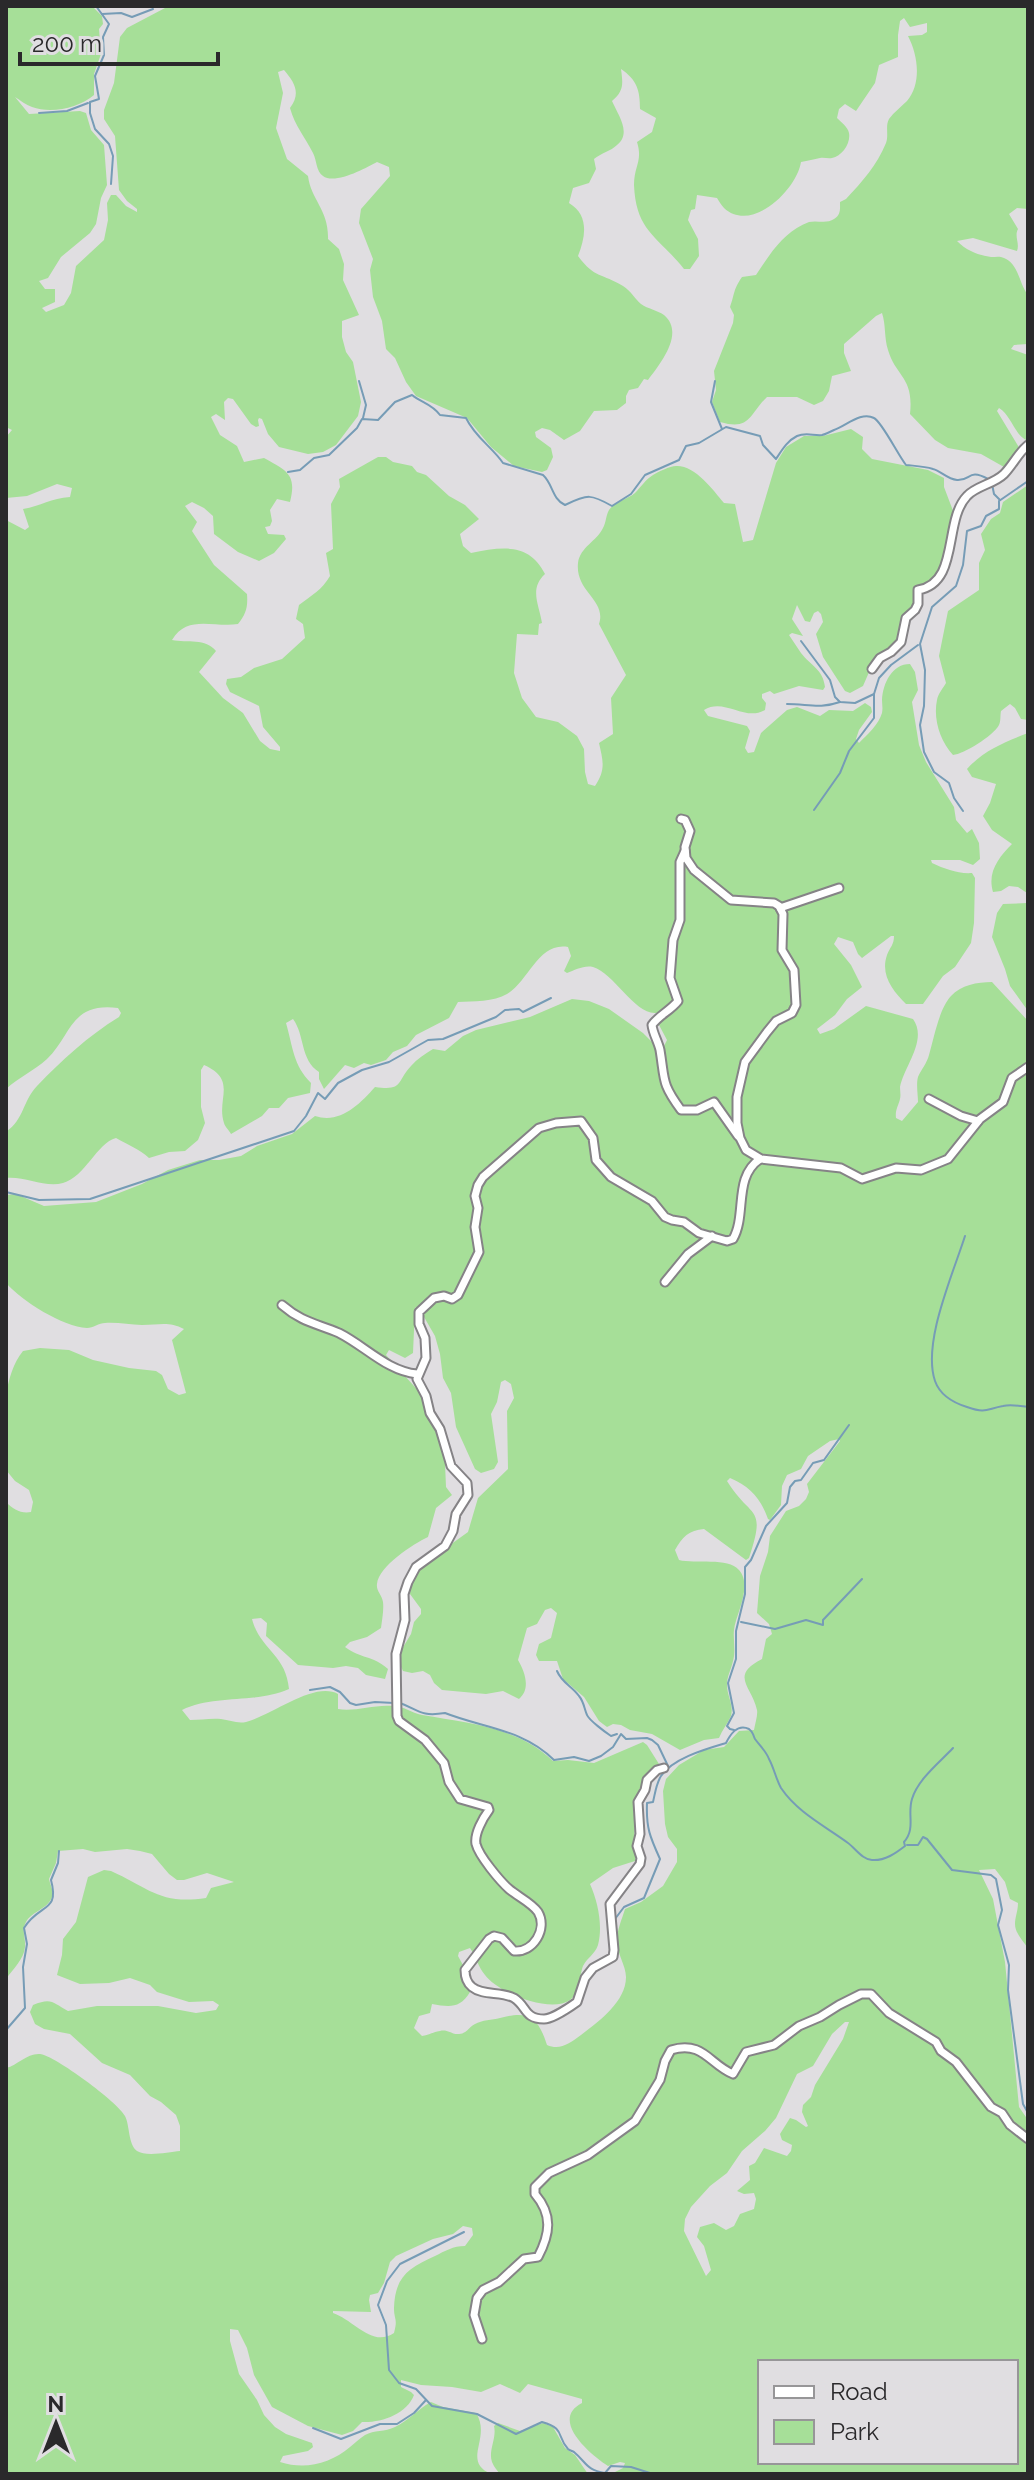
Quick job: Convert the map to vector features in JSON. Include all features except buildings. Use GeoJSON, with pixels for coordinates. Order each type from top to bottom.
{"type":"FeatureCollection","features":[{"type":"Feature","properties":{"kind":"street"},"geometry":{"type":"LineString","coordinates":[[872,669],[880,658],[901,642],[906,618],[918,604],[918,590],[927,588],[943,573],[952,531],[965,497],[1003,475],[1028,445]]}},
{"type":"Feature","properties":{"kind":"street"},"geometry":{"type":"LineString","coordinates":[[681,819],[685,820],[690,831],[680,862],[680,920],[673,940],[670,978],[678,1001],[671,1011],[657,1018],[652,1025],[660,1049],[666,1090],[681,1110],[697,1110],[714,1102],[746,1150],[760,1159],[841,1168],[862,1179],[896,1168],[921,1170],[952,1156],[978,1121],[1003,1102],[1012,1078],[1028,1067]]}},
{"type":"Feature","properties":{"kind":"street"},"geometry":{"type":"LineString","coordinates":[[685,851],[694,870],[731,900],[765,901],[780,908],[784,920],[782,950],[794,970],[796,1005],[792,1013],[776,1021],[745,1062],[736,1109],[740,1138]]}},
{"type":"Feature","properties":{"kind":"street"},"geometry":{"type":"LineString","coordinates":[[780,908],[839,888]]}},
{"type":"Feature","properties":{"kind":"street"},"geometry":{"type":"LineString","coordinates":[[929,1099],[961,1116],[978,1121]]}},
{"type":"Feature","properties":{"kind":"street"},"geometry":{"type":"LineString","coordinates":[[664,1768],[657,1770],[647,1780],[638,1802],[640,1834],[637,1846],[640,1864],[610,1904],[613,1957],[593,1968],[585,1978],[577,2002],[553,2017],[543,2019],[526,2013],[514,1998],[473,1988],[465,1970],[489,1939],[494,1936],[502,1938],[514,1951],[525,1951],[533,1944],[541,1928],[538,1913],[499,1880],[477,1846],[478,1831],[488,1807],[460,1799],[449,1782],[444,1763],[425,1740],[399,1721],[397,1716],[396,1654],[407,1607],[404,1594],[416,1567],[445,1546],[453,1531],[456,1514],[468,1495],[467,1483],[451,1466],[440,1429],[418,1384],[417,1374],[426,1358],[419,1312],[434,1298],[444,1296],[452,1299],[458,1295],[478,1258],[475,1227],[478,1185],[489,1171],[539,1128],[581,1121],[593,1138],[596,1160],[605,1171],[652,1201],[665,1217],[684,1222],[699,1233],[727,1241],[735,1236],[738,1229],[741,1190],[753,1165],[760,1159]]}},
{"type":"Feature","properties":{"kind":"street"},"geometry":{"type":"LineString","coordinates":[[665,1282],[688,1254],[712,1236]]}},
{"type":"Feature","properties":{"kind":"street"},"geometry":{"type":"LineString","coordinates":[[282,1305],[309,1323],[356,1343],[397,1369],[417,1374]]}},
{"type":"Feature","properties":{"kind":"street"},"geometry":{"type":"LineString","coordinates":[[482,2339],[474,2315],[477,2298],[524,2259],[538,2257],[549,2231],[544,2205],[535,2194],[535,2187],[549,2173],[588,2155],[635,2121],[660,2080],[671,2050],[680,2047],[699,2050],[733,2074],[746,2052],[774,2045],[799,2026],[861,1994],[871,1994],[889,2013],[936,2042],[991,2107],[1002,2113],[1010,2125],[1028,2139]]}},
{"type":"Feature","properties":{"kind":"green space"},"geometry":{"type":"Polygon","coordinates":[[[6,6],[92,6],[102,16],[103,24],[99,29],[101,54],[94,74],[94,95],[81,103],[56,110],[32,107],[15,97],[29,114],[86,113],[91,130],[104,145],[107,185],[96,224],[90,233],[61,257],[48,278],[39,281],[45,289],[55,289],[55,302],[42,308],[46,312],[64,305],[71,293],[76,266],[104,240],[107,203],[111,195],[116,195],[137,212],[119,190],[115,136],[104,119],[104,110],[114,83],[120,37],[127,28],[171,6],[1028,6],[1028,209],[1017,208],[1009,214],[1018,229],[1017,251],[973,238],[957,241],[977,254],[1009,261],[1028,295],[1028,344],[1014,345],[1011,349],[1028,355],[1028,441],[999,408],[997,411],[1020,449],[1004,467],[981,454],[948,448],[935,440],[910,414],[909,392],[891,359],[882,313],[844,344],[851,371],[832,376],[823,401],[814,405],[797,397],[767,397],[744,423],[738,424],[720,422],[712,402],[716,390],[714,371],[733,323],[734,315],[730,307],[739,281],[742,277],[756,275],[778,244],[792,231],[809,222],[828,221],[838,216],[840,202],[863,180],[882,151],[887,140],[889,119],[912,94],[917,69],[908,36],[927,32],[927,23],[910,27],[904,18],[900,21],[898,57],[879,65],[875,83],[856,111],[845,104],[839,109],[837,118],[847,129],[849,137],[839,155],[801,162],[791,184],[772,205],[747,216],[735,215],[724,208],[717,198],[697,195],[695,209],[691,210],[688,220],[698,239],[699,256],[690,269],[684,269],[657,240],[639,213],[634,185],[639,154],[637,142],[652,132],[656,118],[640,109],[636,86],[621,69],[622,87],[612,101],[624,129],[623,135],[615,147],[594,159],[596,169],[589,183],[573,188],[569,203],[583,220],[583,241],[578,256],[594,272],[623,286],[641,304],[664,315],[670,322],[672,339],[648,380],[644,379],[638,388],[629,390],[626,403],[617,410],[594,411],[580,431],[564,440],[550,430],[542,428],[535,432],[536,437],[551,448],[553,457],[547,470],[542,472],[514,466],[491,447],[467,418],[416,396],[406,382],[395,358],[386,349],[382,321],[373,297],[370,270],[373,259],[359,223],[361,209],[390,176],[389,167],[377,162],[342,177],[323,176],[290,108],[296,93],[294,84],[284,70],[278,72],[283,93],[276,128],[287,159],[308,176],[326,220],[328,239],[339,249],[344,264],[343,280],[359,315],[342,321],[342,337],[353,362],[361,402],[358,416],[336,445],[323,452],[308,454],[279,447],[268,434],[262,419],[258,420],[259,426],[251,424],[233,399],[228,398],[224,402],[225,420],[216,414],[211,417],[220,435],[237,446],[244,462],[264,458],[288,474],[292,485],[290,502],[277,499],[270,510],[270,526],[265,527],[268,534],[284,535],[286,539],[274,553],[259,561],[238,552],[214,534],[213,516],[204,508],[192,502],[185,506],[197,522],[192,531],[214,565],[247,594],[247,603],[245,614],[238,624],[193,625],[178,632],[172,640],[207,644],[216,651],[199,672],[223,698],[243,713],[260,741],[270,749],[280,751],[263,727],[259,706],[230,692],[227,679],[241,677],[254,668],[282,659],[305,638],[303,624],[296,619],[299,605],[320,589],[330,576],[326,553],[333,549],[331,504],[340,487],[339,479],[378,457],[386,457],[393,462],[412,466],[426,475],[479,519],[460,534],[463,546],[471,553],[514,549],[531,556],[545,574],[536,591],[542,623],[539,624],[538,635],[517,634],[514,673],[522,698],[536,717],[558,722],[577,736],[584,749],[588,784],[595,786],[603,765],[599,743],[613,734],[611,698],[626,675],[599,624],[599,608],[581,581],[578,563],[579,557],[600,533],[611,507],[635,493],[655,474],[671,467],[683,467],[703,479],[724,503],[735,504],[743,542],[753,540],[776,463],[786,447],[804,436],[823,436],[851,429],[863,437],[862,449],[872,459],[928,470],[944,478],[944,487],[955,516],[939,573],[916,600],[894,647],[873,663],[863,686],[850,693],[845,691],[823,657],[816,634],[823,622],[821,614],[818,611],[810,622],[805,621],[797,605],[792,619],[803,636],[789,635],[822,676],[823,690],[799,686],[774,694],[770,691],[762,694],[765,710],[757,713],[719,706],[704,710],[708,716],[747,726],[750,731],[745,748],[748,753],[754,752],[761,733],[787,710],[797,707],[820,716],[829,710],[853,711],[865,703],[872,712],[859,730],[856,739],[859,743],[880,717],[883,694],[893,671],[910,664],[915,672],[918,690],[912,702],[919,745],[954,807],[956,820],[967,833],[972,829],[979,843],[980,859],[973,865],[960,860],[931,860],[947,869],[972,873],[975,878],[971,943],[923,1004],[906,1004],[892,988],[885,969],[894,936],[862,958],[853,942],[838,937],[834,944],[851,965],[862,987],[817,1029],[820,1034],[834,1029],[866,1006],[913,1019],[917,1027],[917,1044],[902,1079],[896,1113],[896,1118],[902,1121],[918,1102],[918,1077],[928,1058],[943,1008],[955,992],[970,985],[992,982],[1028,1021],[1028,1949],[1015,1928],[1018,1903],[1010,1899],[1005,1882],[995,1869],[979,1870],[993,1899],[1005,1962],[1019,2107],[1028,2120],[1028,2474],[611,2474],[623,2468],[625,2463],[608,2466],[584,2446],[571,2428],[573,2410],[582,2403],[582,2399],[528,2384],[520,2393],[500,2384],[481,2392],[401,2380],[401,2387],[414,2395],[406,2407],[385,2419],[362,2422],[353,2431],[342,2435],[308,2426],[272,2407],[254,2375],[247,2348],[238,2330],[230,2329],[239,2374],[264,2415],[286,2434],[312,2443],[313,2447],[308,2451],[283,2456],[280,2462],[308,2465],[326,2461],[365,2435],[400,2424],[431,2402],[476,2413],[481,2431],[478,2462],[482,2469],[491,2474],[6,2474],[6,2068],[31,2055],[47,2056],[86,2080],[120,2110],[137,2151],[152,2154],[180,2151],[180,2126],[176,2115],[150,2096],[130,2075],[102,2063],[70,2034],[35,2024],[30,2012],[33,2005],[48,2001],[68,2011],[97,2006],[158,2006],[196,2013],[216,2010],[219,2005],[213,2001],[189,2002],[157,1992],[150,1985],[130,1978],[109,1983],[80,1984],[57,1975],[63,1939],[76,1922],[88,1877],[104,1870],[111,1871],[156,1894],[190,1900],[206,1898],[211,1888],[234,1882],[207,1873],[177,1880],[152,1854],[140,1851],[58,1851],[49,1879],[52,1897],[26,1922],[24,1951],[6,1979],[6,1502],[17,1510],[31,1512],[33,1502],[29,1490],[6,1470],[6,1394],[10,1377],[23,1351],[40,1348],[69,1350],[93,1360],[156,1371],[162,1375],[168,1389],[179,1395],[186,1393],[172,1340],[184,1329],[164,1324],[103,1323],[89,1328],[77,1327],[44,1312],[6,1283],[6,1195],[16,1194],[44,1206],[96,1202],[168,1170],[200,1160],[241,1156],[257,1146],[292,1134],[315,1116],[341,1115],[375,1087],[395,1086],[413,1063],[433,1049],[445,1051],[476,1030],[530,1017],[572,999],[589,1001],[609,1009],[657,1047],[663,1048],[667,1040],[659,1021],[671,1013],[668,1008],[656,1013],[640,1008],[609,977],[593,967],[567,973],[564,971],[571,956],[568,947],[558,947],[541,956],[507,994],[490,1000],[458,1002],[449,1018],[416,1035],[407,1046],[393,1052],[386,1060],[371,1065],[364,1063],[354,1068],[345,1065],[324,1089],[319,1072],[306,1054],[297,1025],[293,1019],[286,1023],[297,1062],[311,1083],[310,1093],[288,1098],[279,1108],[269,1108],[262,1116],[231,1134],[222,1114],[223,1084],[214,1071],[204,1065],[201,1070],[201,1107],[205,1123],[198,1140],[185,1151],[149,1158],[116,1138],[103,1146],[71,1180],[63,1183],[6,1178],[6,1132],[17,1121],[32,1092],[66,1058],[121,1013],[118,1008],[102,1007],[81,1015],[47,1059],[6,1089],[6,520],[25,530],[29,527],[23,509],[70,497],[72,488],[57,484],[27,496],[6,498],[6,437],[12,430],[6,427],[6,6]],[[415,1307],[413,1353],[405,1358],[389,1350],[386,1355],[423,1396],[424,1408],[434,1422],[440,1439],[446,1487],[452,1495],[436,1508],[428,1537],[398,1556],[379,1577],[377,1586],[383,1605],[381,1628],[345,1647],[388,1669],[385,1679],[346,1666],[298,1665],[266,1636],[267,1623],[261,1618],[252,1619],[261,1638],[283,1668],[289,1689],[276,1694],[207,1702],[182,1710],[190,1720],[243,1722],[305,1695],[328,1691],[338,1694],[338,1709],[397,1706],[422,1715],[492,1728],[524,1741],[553,1761],[594,1763],[643,1742],[647,1745],[659,1764],[635,1799],[635,1861],[613,1868],[590,1884],[599,1914],[599,1938],[597,1948],[583,1966],[573,1997],[561,2004],[550,2004],[512,1994],[491,1982],[470,1948],[459,1952],[458,1956],[464,1967],[465,1987],[470,1992],[466,1998],[454,2006],[432,2004],[430,2013],[419,2016],[414,2028],[422,2036],[443,2031],[459,2034],[481,2022],[518,2015],[536,2022],[547,2045],[561,2047],[603,2018],[616,2003],[626,1977],[617,1940],[625,1909],[663,1886],[677,1862],[677,1849],[668,1837],[665,1824],[663,1791],[666,1779],[679,1765],[704,1750],[724,1747],[739,1731],[754,1730],[757,1710],[745,1676],[752,1665],[762,1659],[766,1639],[772,1634],[769,1624],[757,1613],[760,1576],[770,1536],[786,1511],[799,1506],[806,1499],[809,1492],[807,1484],[840,1441],[830,1441],[808,1456],[801,1469],[787,1475],[782,1486],[781,1505],[770,1520],[749,1489],[730,1478],[727,1481],[756,1520],[754,1541],[746,1560],[704,1529],[686,1535],[675,1550],[679,1560],[727,1564],[734,1566],[743,1576],[744,1592],[734,1630],[734,1657],[727,1682],[731,1716],[719,1738],[704,1740],[680,1750],[652,1734],[621,1725],[607,1727],[599,1721],[584,1697],[563,1679],[557,1661],[539,1661],[536,1655],[539,1644],[551,1638],[557,1613],[551,1608],[545,1610],[537,1624],[527,1628],[518,1660],[526,1685],[519,1699],[503,1691],[486,1694],[442,1690],[430,1675],[423,1671],[403,1671],[399,1663],[414,1622],[421,1614],[421,1609],[410,1594],[411,1580],[418,1568],[468,1532],[478,1498],[508,1469],[507,1411],[514,1398],[511,1384],[505,1380],[501,1382],[491,1414],[498,1462],[494,1469],[481,1473],[475,1469],[456,1427],[451,1393],[443,1378],[435,1336],[415,1307]],[[849,2022],[832,2034],[813,2066],[797,2074],[776,2118],[742,2151],[727,2173],[691,2207],[684,2231],[706,2276],[711,2270],[704,2246],[697,2237],[700,2227],[714,2223],[726,2230],[734,2226],[740,2214],[754,2209],[754,2193],[737,2191],[750,2180],[749,2166],[755,2163],[764,2148],[787,2156],[792,2145],[782,2140],[780,2134],[790,2118],[808,2126],[802,2112],[803,2105],[811,2097],[843,2039],[849,2022]],[[463,2226],[453,2234],[433,2239],[396,2256],[390,2262],[378,2293],[370,2295],[371,2312],[333,2313],[371,2335],[386,2337],[394,2333],[395,2297],[405,2274],[449,2249],[465,2246],[473,2235],[472,2228],[463,2226]]]}},
{"type":"Feature","properties":{"kind":"green space"},"geometry":{"type":"Polygon","coordinates":[[[1028,485],[1028,720],[1021,719],[1010,704],[1001,711],[999,725],[991,734],[971,748],[953,755],[941,736],[936,715],[938,698],[946,683],[939,656],[948,611],[979,590],[979,563],[985,550],[981,534],[991,519],[1000,513],[1003,502],[1028,485]]]}},
{"type":"Feature","properties":{"kind":"green space"},"geometry":{"type":"Polygon","coordinates":[[[1028,733],[1028,1011],[1010,986],[992,937],[997,913],[1003,904],[1027,903],[1027,893],[1009,886],[993,892],[993,871],[1012,844],[992,830],[983,816],[996,784],[972,777],[967,769],[1003,743],[1028,733]]]}},
{"type":"Feature","properties":{"kind":"green space"},"geometry":{"type":"Polygon","coordinates":[[[498,2423],[520,2431],[543,2423],[553,2427],[565,2448],[575,2455],[588,2474],[500,2474],[491,2458],[494,2426],[498,2423]]]}},
{"type":"Feature","properties":{"kind":"waterway"},"geometry":{"type":"LineString","coordinates":[[96,6],[109,24],[103,37],[104,55],[95,76],[99,99],[90,102],[90,113],[95,129],[109,144],[113,156],[111,184]]}},
{"type":"Feature","properties":{"kind":"waterway"},"geometry":{"type":"LineString","coordinates":[[102,14],[121,13],[132,17],[153,9]]}},
{"type":"Feature","properties":{"kind":"waterway"},"geometry":{"type":"LineString","coordinates":[[39,113],[67,111],[88,103]]}},
{"type":"Feature","properties":{"kind":"waterway"},"geometry":{"type":"LineString","coordinates":[[359,381],[366,405],[363,418]]}},
{"type":"Feature","properties":{"kind":"waterway"},"geometry":{"type":"LineString","coordinates":[[715,381],[711,402],[722,429]]}},
{"type":"Feature","properties":{"kind":"waterway"},"geometry":{"type":"LineString","coordinates":[[288,472],[300,470],[314,458],[329,455],[362,419],[378,420],[395,402],[412,395],[440,415],[466,418],[503,463],[543,475],[557,499],[565,505],[589,497],[612,506],[631,494],[645,475],[679,460],[686,446],[699,443],[726,427],[760,436],[763,445],[776,459],[797,436],[824,435],[864,416],[877,421],[906,465],[933,469],[957,480],[973,475],[988,479]]}},
{"type":"Feature","properties":{"kind":"waterway"},"geometry":{"type":"LineString","coordinates":[[963,811],[949,783],[934,772],[924,752],[920,725],[925,670],[920,644],[932,607],[956,586],[963,565],[967,531],[981,526],[986,516],[999,509],[999,501],[1028,481]]}},
{"type":"Feature","properties":{"kind":"waterway"},"geometry":{"type":"LineString","coordinates":[[992,484],[994,494],[1000,500]]}},
{"type":"Feature","properties":{"kind":"waterway"},"geometry":{"type":"LineString","coordinates":[[801,641],[830,680],[835,697],[840,702],[855,703],[874,694]]}},
{"type":"Feature","properties":{"kind":"waterway"},"geometry":{"type":"LineString","coordinates":[[814,810],[840,773],[849,751],[874,718],[874,694],[879,678],[918,645]]}},
{"type":"Feature","properties":{"kind":"waterway"},"geometry":{"type":"LineString","coordinates":[[787,704],[820,706],[840,702]]}},
{"type":"Feature","properties":{"kind":"waterway"},"geometry":{"type":"LineString","coordinates":[[6,1192],[39,1200],[90,1199],[294,1131],[318,1093],[325,1099],[338,1083],[362,1070],[389,1062],[428,1040],[443,1039],[496,1017],[505,1010],[519,1009],[523,1012],[551,998]]}},
{"type":"Feature","properties":{"kind":"waterway"},"geometry":{"type":"LineString","coordinates":[[965,1236],[936,1328],[932,1365],[935,1381],[948,1398],[974,1409],[1009,1405],[1028,1407]]}},
{"type":"Feature","properties":{"kind":"waterway"},"geometry":{"type":"LineString","coordinates":[[734,1730],[727,1726],[734,1713],[728,1683],[736,1659],[736,1631],[745,1594],[745,1567],[766,1526],[787,1503],[790,1487],[801,1480],[813,1463],[824,1460],[849,1425]]}},
{"type":"Feature","properties":{"kind":"waterway"},"geometry":{"type":"LineString","coordinates":[[741,1622],[775,1629],[806,1620],[823,1625],[823,1620],[862,1579]]}},
{"type":"Feature","properties":{"kind":"waterway"},"geometry":{"type":"LineString","coordinates":[[557,1671],[581,1698],[591,1720],[611,1736],[617,1734]]}},
{"type":"Feature","properties":{"kind":"waterway"},"geometry":{"type":"LineString","coordinates":[[310,1690],[330,1687],[356,1705],[394,1703]]}},
{"type":"Feature","properties":{"kind":"waterway"},"geometry":{"type":"LineString","coordinates":[[400,1703],[425,1713],[445,1713],[516,1735],[554,1760],[574,1757],[589,1761],[613,1747],[621,1734],[626,1739],[647,1738],[658,1745],[668,1766]]}},
{"type":"Feature","properties":{"kind":"waterway"},"geometry":{"type":"LineString","coordinates":[[615,1919],[624,1907],[644,1898],[660,1859],[649,1832],[647,1803],[653,1802],[661,1776],[682,1759],[726,1743],[738,1729],[752,1731],[768,1756],[781,1788],[795,1805],[869,1860],[886,1858],[905,1846],[915,1792],[953,1748]]}},
{"type":"Feature","properties":{"kind":"waterway"},"geometry":{"type":"LineString","coordinates":[[907,1845],[918,1845],[923,1837],[952,1870],[991,1875],[996,1879],[1002,1910],[998,1925],[1009,1965],[1008,1990],[1023,2104],[1028,2113]]}},
{"type":"Feature","properties":{"kind":"waterway"},"geometry":{"type":"LineString","coordinates":[[6,2030],[25,2008],[23,1967],[27,1944],[24,1928],[53,1898],[51,1880],[59,1851]]}},
{"type":"Feature","properties":{"kind":"waterway"},"geometry":{"type":"LineString","coordinates":[[464,2232],[400,2264],[387,2281],[378,2305],[386,2325],[389,2370],[399,2383],[416,2389],[432,2406],[477,2414],[516,2434],[542,2422],[550,2425],[558,2430],[568,2449],[594,2470],[605,2473],[611,2466],[631,2467],[653,2474]]}},
{"type":"Feature","properties":{"kind":"waterway"},"geometry":{"type":"LineString","coordinates":[[313,2428],[341,2439],[380,2424],[397,2424],[426,2400]]}}]}
